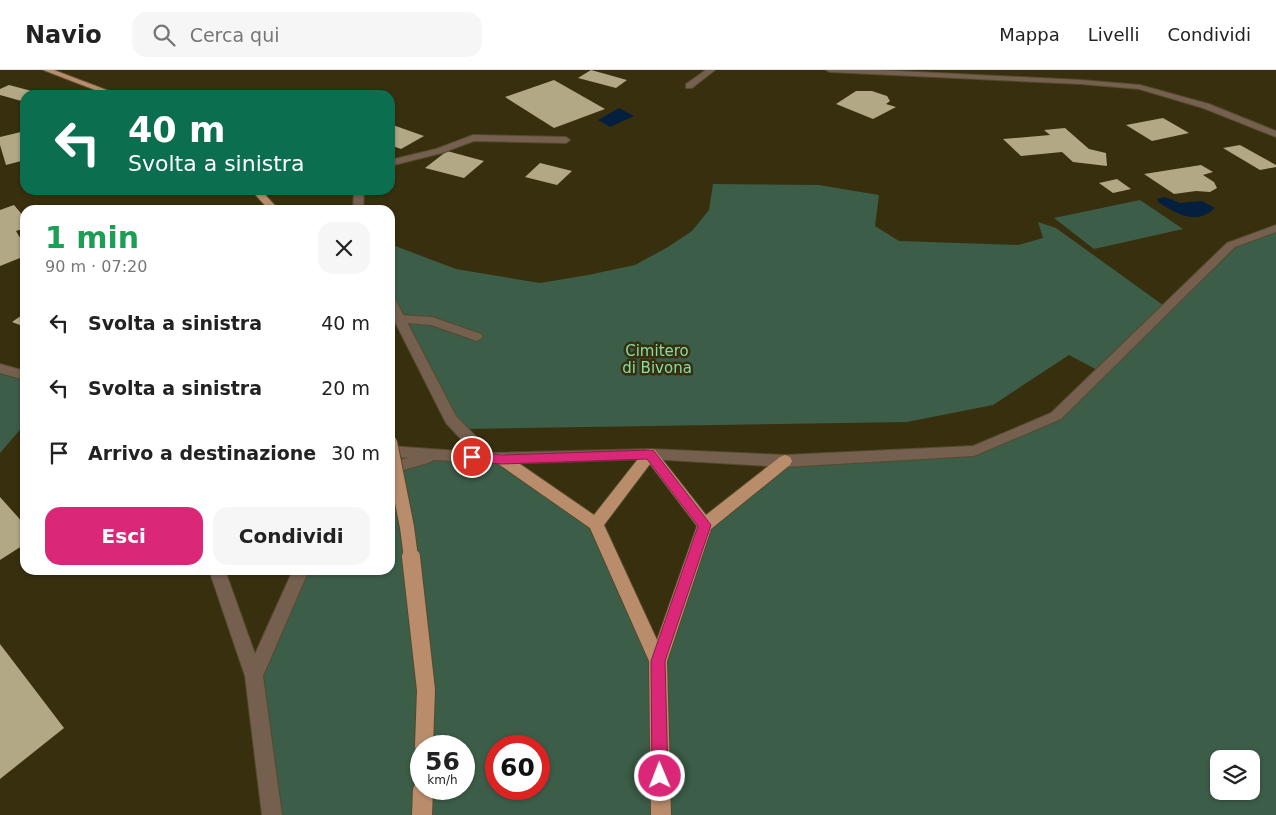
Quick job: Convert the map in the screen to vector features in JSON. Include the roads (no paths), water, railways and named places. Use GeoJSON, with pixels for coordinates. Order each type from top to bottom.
{"type":"FeatureCollection","features":[{"type":"Feature","properties":{"kind":"main road"},"geometry":{"type":"LineString","coordinates":[[47,70],[102,90]]}},
{"type":"Feature","properties":{"kind":"main road"},"geometry":{"type":"LineString","coordinates":[[260,195],[270,205]]}},
{"type":"Feature","properties":{"kind":"main road"},"geometry":{"type":"LineString","coordinates":[[596,524],[650,454],[705,525]]}},
{"type":"Feature","properties":{"kind":"main road"},"geometry":{"type":"LineString","coordinates":[[495,459],[596,524],[658,661]]}},
{"type":"Feature","properties":{"kind":"main road"},"geometry":{"type":"LineString","coordinates":[[661,815],[658,661],[705,525],[784,461]]}},
{"type":"Feature","properties":{"kind":"main road"},"geometry":{"type":"LineString","coordinates":[[395,466],[408,527],[426,690],[424,735]]}},
{"type":"Feature","properties":{"kind":"main road"},"geometry":{"type":"LineString","coordinates":[[422,815],[423,800]]}},
{"type":"Feature","properties":{"kind":"street"},"geometry":{"type":"LineString","coordinates":[[689,86],[711,70]]}},
{"type":"Feature","properties":{"kind":"street"},"geometry":{"type":"LineString","coordinates":[[830,70],[1081,82],[1140,87],[1206,106],[1276,134]]}},
{"type":"Feature","properties":{"kind":"street"},"geometry":{"type":"LineString","coordinates":[[395,162],[439,151],[473,138],[566,140]]}},
{"type":"Feature","properties":{"kind":"street"},"geometry":{"type":"LineString","coordinates":[[395,451],[495,459],[650,454],[784,461],[974,451],[1056,416],[1231,245],[1276,228]]}},
{"type":"Feature","properties":{"kind":"street"},"geometry":{"type":"LineString","coordinates":[[395,310],[451,419],[495,459]]}},
{"type":"Feature","properties":{"kind":"street"},"geometry":{"type":"LineString","coordinates":[[399,318],[432,322],[477,338]]}},
{"type":"Feature","properties":{"kind":"street"},"geometry":{"type":"LineString","coordinates":[[0,368],[20,374]]}},
{"type":"Feature","properties":{"kind":"street"},"geometry":{"type":"LineString","coordinates":[[395,467],[439,455]]}},
{"type":"Feature","properties":{"kind":"street"},"geometry":{"type":"LineString","coordinates":[[219,575],[254,676],[272,815]]}},
{"type":"Feature","properties":{"kind":"street"},"geometry":{"type":"LineString","coordinates":[[254,676],[299,575]]}},
{"type":"Feature","properties":{"kind":"water"},"geometry":{"type":"Polygon","coordinates":[[[619,108],[634,116],[610,127],[598,120],[619,108]]]}},
{"type":"Feature","properties":{"kind":"water"},"geometry":{"type":"Polygon","coordinates":[[[1165,197],[1180,203],[1202,201],[1215,208],[1201,216],[1186,216],[1172,211],[1158,202],[1157,199],[1165,197]]]}},
{"type":"Feature","properties":{"kind":"park label","name":"Cimitero di Bivona"},"geometry":{"type":"Point","coordinates":[657,360]}}]}
